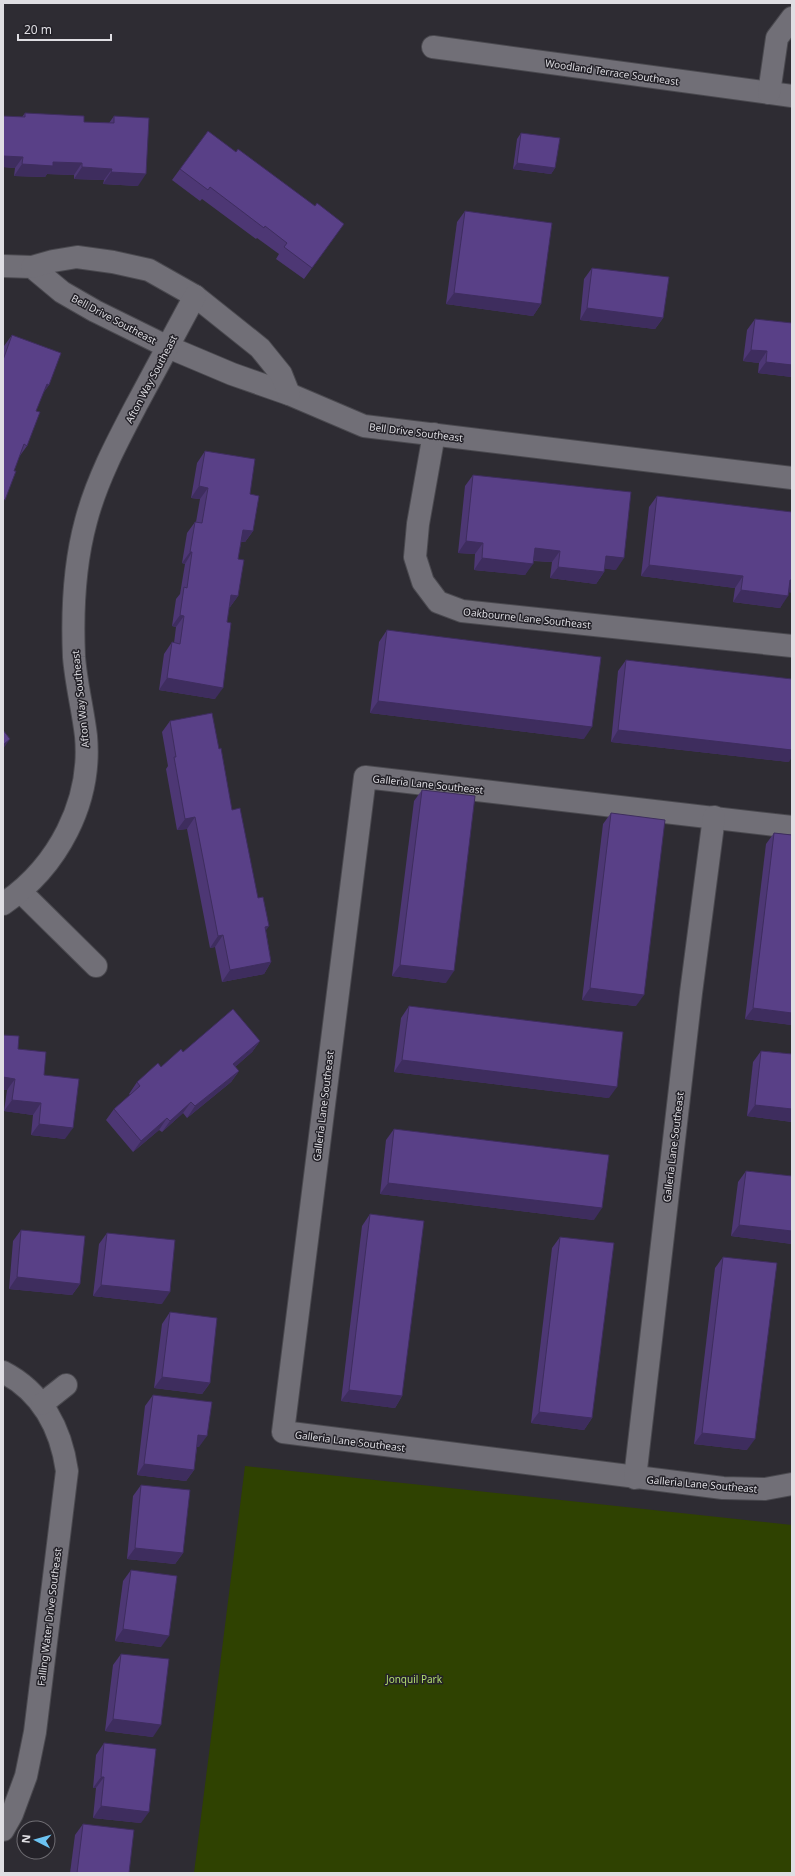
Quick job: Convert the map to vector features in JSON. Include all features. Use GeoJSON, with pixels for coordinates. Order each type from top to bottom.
{"type":"FeatureCollection","features":[{"type":"Feature","properties":{"kind":"street"},"geometry":{"type":"LineString","coordinates":[[769,93],[778,38],[792,18]]}},
{"type":"Feature","properties":{"kind":"street","name":"Woodland Terrace Southeast"},"geometry":{"type":"LineString","coordinates":[[433,47],[792,96]]}},
{"type":"Feature","properties":{"kind":"street"},"geometry":{"type":"LineString","coordinates":[[3,266],[32,266],[78,257],[113,262],[149,270],[196,296],[260,348],[281,374],[289,394]]}},
{"type":"Feature","properties":{"kind":"street","name":"Bell Drive Southeast"},"geometry":{"type":"LineString","coordinates":[[32,266],[62,292],[95,311],[168,348],[232,374],[289,394],[364,426],[792,478]]}},
{"type":"Feature","properties":{"kind":"street","name":"Afton Way Southeast"},"geometry":{"type":"LineString","coordinates":[[96,966],[12,898],[46,863],[66,835],[80,802],[87,772],[86,737],[74,658],[76,570],[86,521],[100,478],[120,436],[196,296]]}},
{"type":"Feature","properties":{"kind":"street","name":"Oakbourne Lane Southeast"},"geometry":{"type":"LineString","coordinates":[[434,434],[418,524],[415,557],[423,582],[438,602],[462,611],[792,646]]}},
{"type":"Feature","properties":{"kind":"street","name":"Galleria Lane Southeast"},"geometry":{"type":"LineString","coordinates":[[792,827],[365,777],[283,1432],[635,1478],[738,1488],[765,1489],[792,1484]]}},
{"type":"Feature","properties":{"kind":"street","name":"Galleria Lane Southeast"},"geometry":{"type":"LineString","coordinates":[[635,1478],[691,993],[714,817]]}},
{"type":"Feature","properties":{"kind":"street","name":"Falling Water Drive Southeast"},"geometry":{"type":"LineString","coordinates":[[3,1372],[29,1390],[42,1404],[58,1431],[64,1449],[67,1471],[35,1732],[26,1776],[12,1814],[3,1830]]}},
{"type":"Feature","properties":{"kind":"street"},"geometry":{"type":"LineString","coordinates":[[42,1404],[66,1385]]}},
{"type":"Feature","properties":{"kind":"green space","name":"Jonquil Park"},"geometry":{"type":"Polygon","coordinates":[[[245,1466],[792,1525],[792,1873],[194,1873],[245,1466]]]}},
{"type":"Feature","properties":{"kind":"building"},"geometry":{"type":"Polygon","coordinates":[[[25,113],[84,116],[84,122],[114,123],[114,116],[149,118],[146,174],[111,172],[112,169],[82,167],[82,163],[53,162],[53,166],[22,164],[23,157],[3,156],[3,116],[25,117],[25,113]]]}},
{"type":"Feature","properties":{"kind":"building"},"geometry":{"type":"Polygon","coordinates":[[[208,131],[236,152],[238,149],[315,206],[317,203],[344,224],[312,268],[284,247],[287,243],[265,226],[264,228],[210,187],[208,190],[180,169],[208,131]]]}},
{"type":"Feature","properties":{"kind":"building"},"geometry":{"type":"Polygon","coordinates":[[[521,133],[560,138],[555,168],[517,163],[521,133]]]}},
{"type":"Feature","properties":{"kind":"building"},"geometry":{"type":"Polygon","coordinates":[[[465,211],[552,223],[541,304],[454,293],[465,211]]]}},
{"type":"Feature","properties":{"kind":"building"},"geometry":{"type":"Polygon","coordinates":[[[592,268],[669,277],[663,318],[587,308],[592,268]]]}},
{"type":"Feature","properties":{"kind":"building"},"geometry":{"type":"Polygon","coordinates":[[[755,319],[792,323],[792,365],[766,362],[767,351],[751,350],[755,319]]]}},
{"type":"Feature","properties":{"kind":"building"},"geometry":{"type":"Polygon","coordinates":[[[12,335],[61,353],[49,385],[47,384],[36,411],[40,412],[27,446],[24,444],[5,500],[3,499],[3,360],[12,335]]]}},
{"type":"Feature","properties":{"kind":"building"},"geometry":{"type":"Polygon","coordinates":[[[205,451],[255,459],[250,494],[259,496],[253,531],[243,530],[238,559],[244,560],[238,596],[231,595],[227,622],[231,623],[223,688],[167,678],[172,642],[180,644],[184,616],[180,615],[184,587],[187,588],[192,552],[190,552],[195,522],[202,523],[208,488],[199,486],[205,451]]]}},
{"type":"Feature","properties":{"kind":"building"},"geometry":{"type":"Polygon","coordinates":[[[473,475],[631,492],[624,558],[606,556],[604,572],[558,567],[560,551],[535,548],[533,564],[482,558],[483,543],[466,541],[473,475]]]}},
{"type":"Feature","properties":{"kind":"building"},"geometry":{"type":"Polygon","coordinates":[[[657,496],[792,512],[792,580],[790,580],[788,596],[741,590],[743,576],[649,565],[657,496]]]}},
{"type":"Feature","properties":{"kind":"building"},"geometry":{"type":"Polygon","coordinates":[[[387,630],[601,657],[592,727],[378,701],[387,630]]]}},
{"type":"Feature","properties":{"kind":"building"},"geometry":{"type":"Polygon","coordinates":[[[626,660],[792,679],[792,750],[618,730],[626,660]]]}},
{"type":"Feature","properties":{"kind":"building"},"geometry":{"type":"Polygon","coordinates":[[[212,713],[219,749],[221,748],[232,810],[240,808],[258,898],[263,897],[269,926],[265,927],[271,962],[230,970],[223,935],[218,936],[195,817],[185,819],[174,757],[176,757],[170,721],[212,713]]]}},
{"type":"Feature","properties":{"kind":"building"},"geometry":{"type":"Polygon","coordinates":[[[3,730],[10,739],[3,745],[3,730]]]}},
{"type":"Feature","properties":{"kind":"building"},"geometry":{"type":"Polygon","coordinates":[[[422,790],[475,796],[454,971],[400,965],[422,790]]]}},
{"type":"Feature","properties":{"kind":"building"},"geometry":{"type":"Polygon","coordinates":[[[611,813],[665,820],[644,995],[590,988],[611,813]]]}},
{"type":"Feature","properties":{"kind":"building"},"geometry":{"type":"Polygon","coordinates":[[[774,833],[792,835],[792,1013],[753,1008],[774,833]]]}},
{"type":"Feature","properties":{"kind":"building"},"geometry":{"type":"Polygon","coordinates":[[[409,1006],[623,1032],[617,1087],[402,1060],[409,1006]]]}},
{"type":"Feature","properties":{"kind":"building"},"geometry":{"type":"Polygon","coordinates":[[[233,1009],[260,1041],[233,1064],[239,1071],[195,1106],[191,1102],[170,1121],[167,1118],[141,1141],[114,1109],[140,1086],[137,1082],[158,1063],[161,1067],[181,1049],[183,1052],[233,1009]]]}},
{"type":"Feature","properties":{"kind":"building"},"geometry":{"type":"Polygon","coordinates":[[[3,1035],[19,1036],[18,1049],[46,1052],[44,1075],[79,1079],[73,1128],[39,1124],[41,1103],[12,1100],[15,1079],[3,1077],[3,1035]]]}},
{"type":"Feature","properties":{"kind":"building"},"geometry":{"type":"Polygon","coordinates":[[[761,1051],[792,1054],[792,1109],[755,1105],[761,1051]]]}},
{"type":"Feature","properties":{"kind":"building"},"geometry":{"type":"Polygon","coordinates":[[[394,1129],[609,1155],[602,1208],[388,1183],[394,1129]]]}},
{"type":"Feature","properties":{"kind":"building"},"geometry":{"type":"Polygon","coordinates":[[[746,1171],[792,1176],[792,1231],[739,1225],[746,1171]]]}},
{"type":"Feature","properties":{"kind":"building"},"geometry":{"type":"Polygon","coordinates":[[[370,1214],[424,1221],[402,1396],[349,1390],[370,1214]]]}},
{"type":"Feature","properties":{"kind":"building"},"geometry":{"type":"Polygon","coordinates":[[[21,1230],[85,1236],[80,1284],[17,1277],[21,1230]]]}},
{"type":"Feature","properties":{"kind":"building"},"geometry":{"type":"Polygon","coordinates":[[[107,1233],[175,1240],[170,1292],[101,1285],[107,1233]]]}},
{"type":"Feature","properties":{"kind":"building"},"geometry":{"type":"Polygon","coordinates":[[[560,1237],[614,1243],[592,1418],[539,1412],[560,1237]]]}},
{"type":"Feature","properties":{"kind":"building"},"geometry":{"type":"Polygon","coordinates":[[[723,1257],[777,1263],[755,1439],[702,1433],[723,1257]]]}},
{"type":"Feature","properties":{"kind":"building"},"geometry":{"type":"Polygon","coordinates":[[[170,1312],[217,1318],[210,1383],[162,1377],[170,1312]]]}},
{"type":"Feature","properties":{"kind":"building"},"geometry":{"type":"Polygon","coordinates":[[[153,1395],[212,1402],[207,1436],[198,1435],[194,1470],[144,1464],[153,1395]]]}},
{"type":"Feature","properties":{"kind":"building"},"geometry":{"type":"Polygon","coordinates":[[[141,1485],[190,1490],[183,1553],[135,1548],[141,1485]]]}},
{"type":"Feature","properties":{"kind":"building"},"geometry":{"type":"Polygon","coordinates":[[[131,1570],[177,1576],[169,1636],[123,1629],[131,1570]]]}},
{"type":"Feature","properties":{"kind":"building"},"geometry":{"type":"Polygon","coordinates":[[[121,1654],[169,1659],[161,1725],[113,1719],[121,1654]]]}},
{"type":"Feature","properties":{"kind":"building"},"geometry":{"type":"Polygon","coordinates":[[[104,1743],[156,1749],[149,1812],[101,1806],[104,1777],[101,1777],[104,1743]]]}},
{"type":"Feature","properties":{"kind":"building"},"geometry":{"type":"Polygon","coordinates":[[[83,1824],[134,1830],[129,1873],[77,1873],[83,1824]]]}}]}
